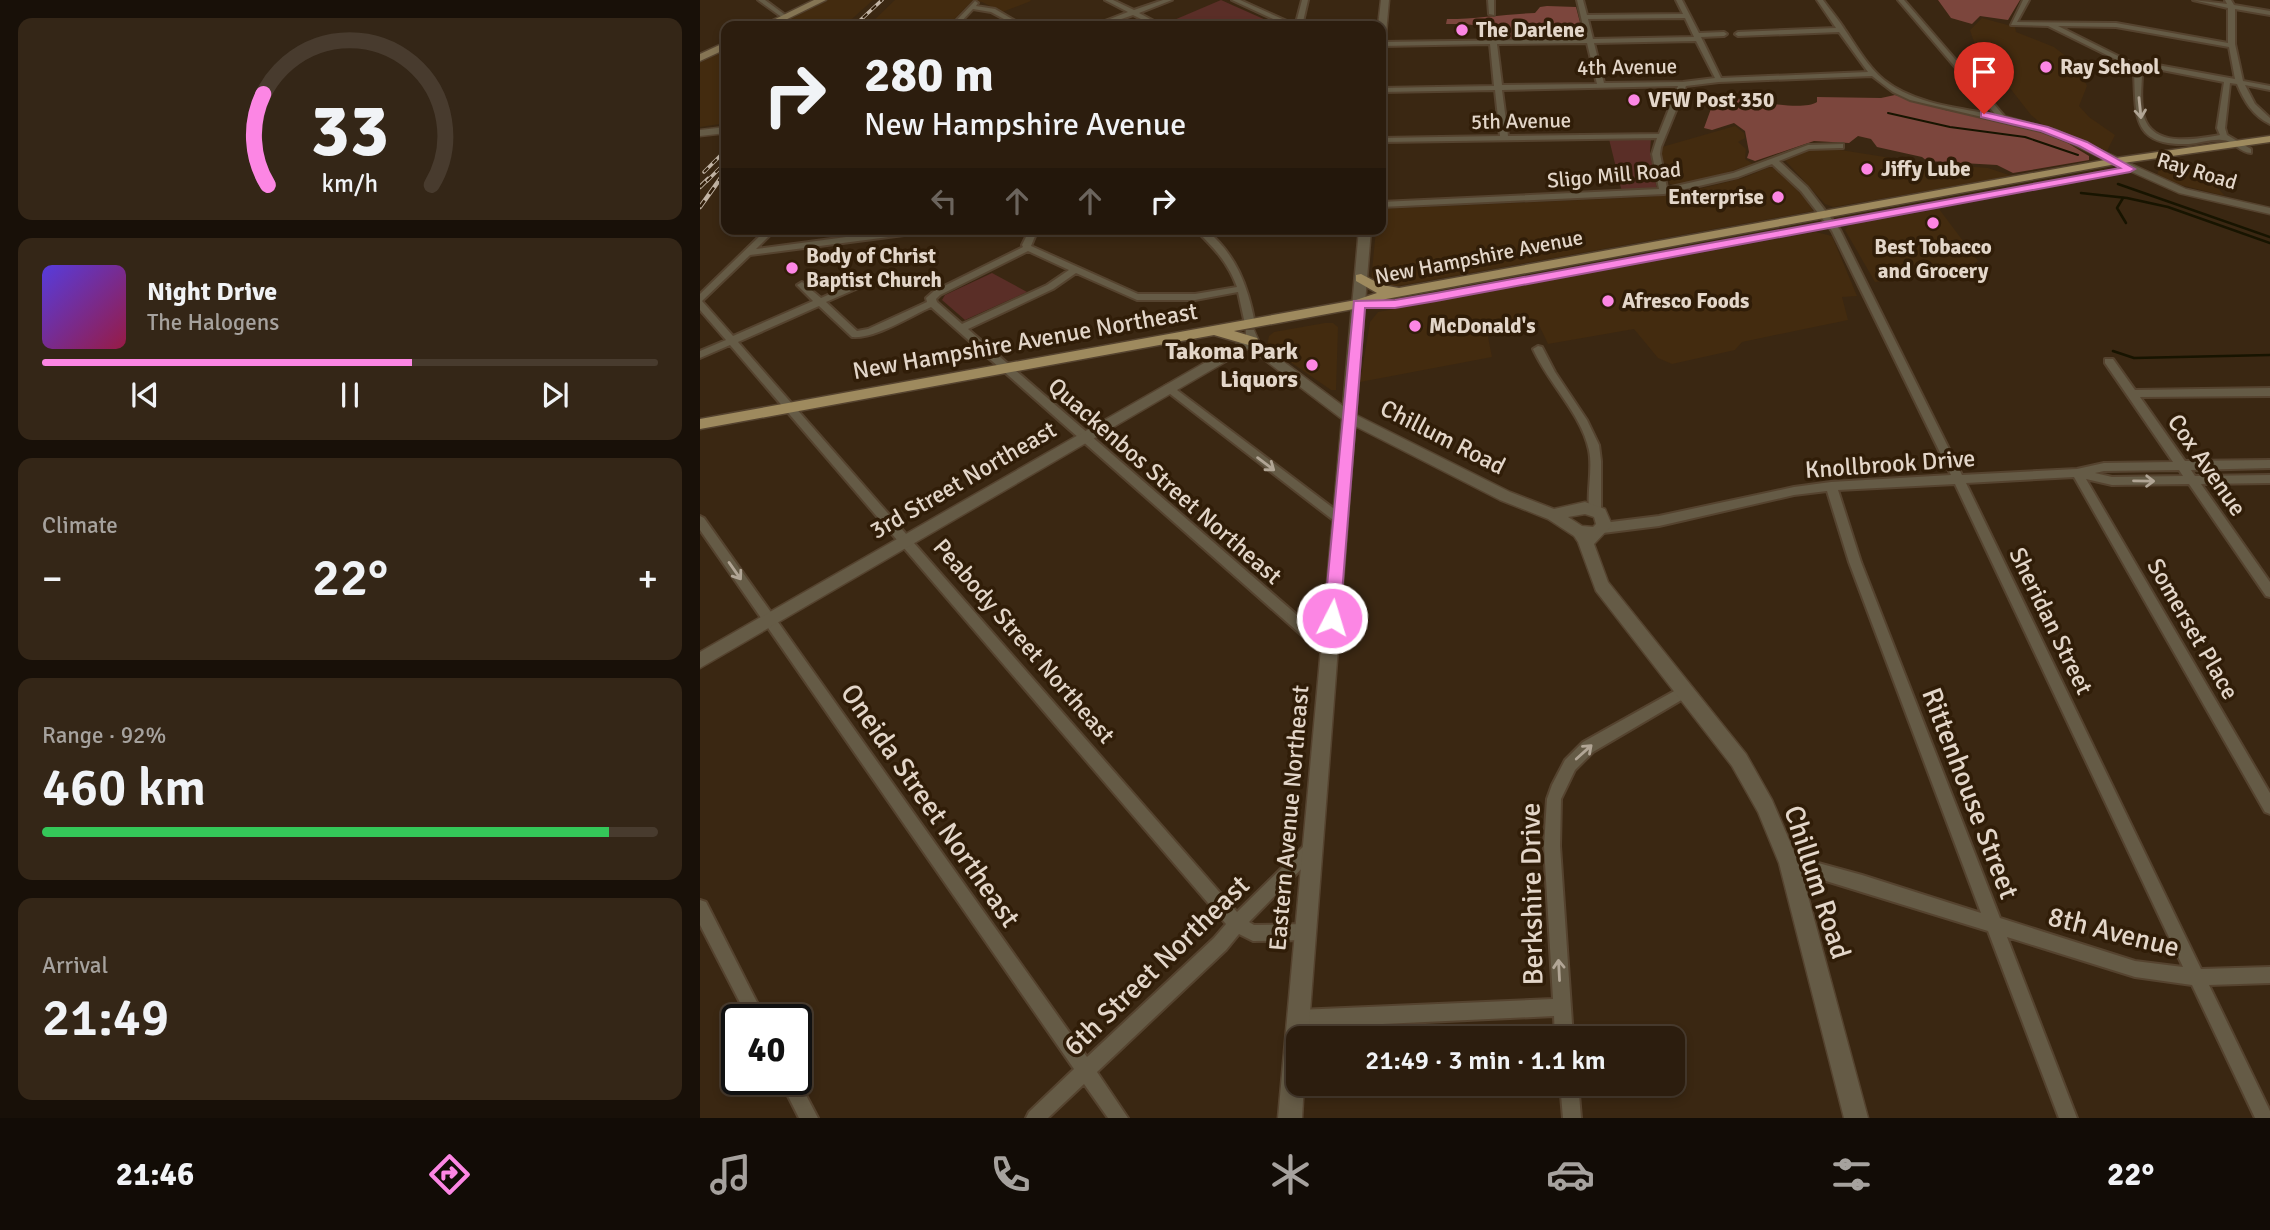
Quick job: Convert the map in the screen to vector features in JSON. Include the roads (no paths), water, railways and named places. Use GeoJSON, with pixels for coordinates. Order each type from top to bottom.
{"type":"FeatureCollection","features":[{"type":"Feature","properties":{"kind":"main road"},"geometry":{"type":"LineString","coordinates":[[777,21],[821,0]]}},
{"type":"Feature","properties":{"kind":"main road"},"geometry":{"type":"LineString","coordinates":[[700,58],[721,48]]}},
{"type":"Feature","properties":{"kind":"main road","name":"New Hampshire Avenue"},"geometry":{"type":"LineString","coordinates":[[1359,304],[1465,292],[2116,161],[2231,140],[2270,139]]}},
{"type":"Feature","properties":{"kind":"main road","name":"New Hampshire Avenue"},"geometry":{"type":"LineString","coordinates":[[1382,300],[1402,291],[2270,148]]}},
{"type":"Feature","properties":{"kind":"main road"},"geometry":{"type":"LineString","coordinates":[[1361,278],[1378,289],[1402,291]]}},
{"type":"Feature","properties":{"kind":"main road","name":"New Hampshire Avenue Northeast"},"geometry":{"type":"LineString","coordinates":[[700,424],[1359,304]]}},
{"type":"Feature","properties":{"kind":"main road"},"geometry":{"type":"LineString","coordinates":[[1214,330],[1252,341]]}},
{"type":"Feature","properties":{"kind":"street"},"geometry":{"type":"LineString","coordinates":[[761,0],[785,17]]}},
{"type":"Feature","properties":{"kind":"street"},"geometry":{"type":"LineString","coordinates":[[1108,0],[1150,21]]}},
{"type":"Feature","properties":{"kind":"street"},"geometry":{"type":"LineString","coordinates":[[1110,21],[1169,0]]}},
{"type":"Feature","properties":{"kind":"street"},"geometry":{"type":"LineString","coordinates":[[1235,0],[1282,21]]}},
{"type":"Feature","properties":{"kind":"street"},"geometry":{"type":"LineString","coordinates":[[1300,21],[1305,0]]}},
{"type":"Feature","properties":{"kind":"street"},"geometry":{"type":"LineString","coordinates":[[1383,21],[1385,0]]}},
{"type":"Feature","properties":{"kind":"street"},"geometry":{"type":"LineString","coordinates":[[1491,0],[1492,14]]}},
{"type":"Feature","properties":{"kind":"street"},"geometry":{"type":"LineString","coordinates":[[1580,0],[1601,86]]}},
{"type":"Feature","properties":{"kind":"street"},"geometry":{"type":"LineString","coordinates":[[1679,0],[1719,80]]}},
{"type":"Feature","properties":{"kind":"street"},"geometry":{"type":"LineString","coordinates":[[1819,0],[1875,74],[1889,87],[1913,97],[2044,129],[2116,161]]}},
{"type":"Feature","properties":{"kind":"street"},"geometry":{"type":"LineString","coordinates":[[1901,0],[2003,118]]}},
{"type":"Feature","properties":{"kind":"street"},"geometry":{"type":"LineString","coordinates":[[2026,0],[2013,24],[2123,25],[2233,46]]}},
{"type":"Feature","properties":{"kind":"street"},"geometry":{"type":"LineString","coordinates":[[2196,0],[2230,3],[2270,13]]}},
{"type":"Feature","properties":{"kind":"street"},"geometry":{"type":"LineString","coordinates":[[959,21],[975,3],[1012,21]]}},
{"type":"Feature","properties":{"kind":"street"},"geometry":{"type":"LineString","coordinates":[[2230,3],[2233,46],[2247,102],[2270,122]]}},
{"type":"Feature","properties":{"kind":"street"},"geometry":{"type":"LineString","coordinates":[[1584,17],[1687,16]]}},
{"type":"Feature","properties":{"kind":"street"},"geometry":{"type":"LineString","coordinates":[[2048,24],[2131,65],[2138,72],[2140,116],[2143,124],[2168,141],[2231,140]]}},
{"type":"Feature","properties":{"kind":"street"},"geometry":{"type":"LineString","coordinates":[[1738,34],[1842,30]]}},
{"type":"Feature","properties":{"kind":"street"},"geometry":{"type":"LineString","coordinates":[[1386,44],[1590,41],[1724,34]]}},
{"type":"Feature","properties":{"kind":"street"},"geometry":{"type":"LineString","coordinates":[[1493,43],[1504,138]]}},
{"type":"Feature","properties":{"kind":"street"},"geometry":{"type":"LineString","coordinates":[[2131,65],[2141,64],[2270,88]]}},
{"type":"Feature","properties":{"kind":"street","name":"4th Avenue"},"geometry":{"type":"LineString","coordinates":[[1386,90],[1683,84],[1719,80],[1875,74]]}},
{"type":"Feature","properties":{"kind":"street"},"geometry":{"type":"LineString","coordinates":[[2227,82],[2221,128],[2231,140],[2248,151]]}},
{"type":"Feature","properties":{"kind":"street"},"geometry":{"type":"LineString","coordinates":[[1664,191],[1656,154],[1683,84]]}},
{"type":"Feature","properties":{"kind":"street"},"geometry":{"type":"LineString","coordinates":[[700,131],[721,128]]}},
{"type":"Feature","properties":{"kind":"street","name":"5th Avenue"},"geometry":{"type":"LineString","coordinates":[[1386,140],[1662,136]]}},
{"type":"Feature","properties":{"kind":"street","name":"Sligo Mill Road"},"geometry":{"type":"LineString","coordinates":[[1386,205],[1664,191],[1735,175],[1808,147],[1840,146]]}},
{"type":"Feature","properties":{"kind":"street","name":"Sheridan Street"},"geometry":{"type":"LineString","coordinates":[[1773,160],[1829,219],[1959,481],[2264,1118]]}},
{"type":"Feature","properties":{"kind":"street","name":"Ray Road"},"geometry":{"type":"LineString","coordinates":[[2116,161],[2183,191],[2270,211]]}},
{"type":"Feature","properties":{"kind":"street"},"geometry":{"type":"LineString","coordinates":[[700,301],[766,235]]}},
{"type":"Feature","properties":{"kind":"street"},"geometry":{"type":"LineString","coordinates":[[748,253],[882,235]]}},
{"type":"Feature","properties":{"kind":"street"},"geometry":{"type":"LineString","coordinates":[[1028,248],[1026,245],[1031,235]]}},
{"type":"Feature","properties":{"kind":"street"},"geometry":{"type":"LineString","coordinates":[[1206,235],[1226,253],[1237,272],[1252,341]]}},
{"type":"Feature","properties":{"kind":"street","name":"Eastern Avenue Northeast"},"geometry":{"type":"LineString","coordinates":[[1290,1118],[1365,235]]}},
{"type":"Feature","properties":{"kind":"street"},"geometry":{"type":"LineString","coordinates":[[1028,248],[1137,297],[1195,298],[1242,289]]}},
{"type":"Feature","properties":{"kind":"street"},"geometry":{"type":"LineString","coordinates":[[802,285],[855,335],[872,331],[932,303],[931,298],[937,293],[1028,248]]}},
{"type":"Feature","properties":{"kind":"street"},"geometry":{"type":"LineString","coordinates":[[961,329],[1050,287],[1076,270]]}},
{"type":"Feature","properties":{"kind":"street"},"geometry":{"type":"LineString","coordinates":[[700,355],[862,283]]}},
{"type":"Feature","properties":{"kind":"street","name":"Peabody Street Northeast"},"geometry":{"type":"LineString","coordinates":[[700,301],[731,341],[1237,923]]}},
{"type":"Feature","properties":{"kind":"street","name":"Quackenbos Street Northeast"},"geometry":{"type":"LineString","coordinates":[[932,303],[1329,651]]}},
{"type":"Feature","properties":{"kind":"street","name":"Chillum Road"},"geometry":{"type":"LineString","coordinates":[[1252,341],[1260,351],[1349,417],[1505,496],[1553,515],[1588,521],[1602,586],[1739,760],[1765,806],[1789,863],[1857,1118]]}},
{"type":"Feature","properties":{"kind":"street","name":"3rd Street Northeast"},"geometry":{"type":"LineString","coordinates":[[700,662],[1252,341]]}},
{"type":"Feature","properties":{"kind":"street"},"geometry":{"type":"LineString","coordinates":[[1538,349],[1594,447],[1597,469],[1588,521]]}},
{"type":"Feature","properties":{"kind":"street"},"geometry":{"type":"LineString","coordinates":[[977,373],[990,356]]}},
{"type":"Feature","properties":{"kind":"street","name":"Cox Avenue"},"geometry":{"type":"LineString","coordinates":[[2109,361],[2270,592]]}},
{"type":"Feature","properties":{"kind":"street"},"geometry":{"type":"LineString","coordinates":[[1170,388],[1340,520]]}},
{"type":"Feature","properties":{"kind":"street"},"geometry":{"type":"LineString","coordinates":[[2133,394],[2270,391]]}},
{"type":"Feature","properties":{"kind":"street","name":"Knollbrook Drive"},"geometry":{"type":"LineString","coordinates":[[1588,521],[1624,524],[1659,521],[1794,491],[1831,486],[2077,473],[2104,467],[2270,464]]}},
{"type":"Feature","properties":{"kind":"street","name":"Knollbrook Drive"},"geometry":{"type":"LineString","coordinates":[[2077,473],[2112,481],[2270,479]]}},
{"type":"Feature","properties":{"kind":"street","name":"Somerset Place"},"geometry":{"type":"LineString","coordinates":[[2077,473],[2270,807]]}},
{"type":"Feature","properties":{"kind":"street","name":"Rittenhouse Street"},"geometry":{"type":"LineString","coordinates":[[1831,486],[1855,562],[2068,1118]]}},
{"type":"Feature","properties":{"kind":"street","name":"Oneida Street Northeast"},"geometry":{"type":"LineString","coordinates":[[700,521],[1119,1118]]}},
{"type":"Feature","properties":{"kind":"street","name":"Berkshire Drive"},"geometry":{"type":"LineString","coordinates":[[1563,1026],[1552,846],[1554,799],[1559,785],[1570,765],[1588,747],[1685,691]]}},
{"type":"Feature","properties":{"kind":"street","name":"6th Street Northeast"},"geometry":{"type":"LineString","coordinates":[[1035,1118],[1220,944],[1237,923],[1312,848]]}},
{"type":"Feature","properties":{"kind":"street","name":"8th Avenue"},"geometry":{"type":"LineString","coordinates":[[1789,863],[1940,907],[1995,927],[2135,969],[2196,978],[2270,975]]}},
{"type":"Feature","properties":{"kind":"street"},"geometry":{"type":"LineString","coordinates":[[700,908],[706,937],[748,1004]]}},
{"type":"Feature","properties":{"kind":"street"},"geometry":{"type":"LineString","coordinates":[[1237,923],[1253,933],[1306,932]]}},
{"type":"Feature","properties":{"kind":"street"},"geometry":{"type":"LineString","coordinates":[[1298,1019],[1561,1007]]}},
{"type":"Feature","properties":{"kind":"street"},"geometry":{"type":"LineString","coordinates":[[797,1095],[809,1118]]}},
{"type":"Feature","properties":{"kind":"street"},"geometry":{"type":"LineString","coordinates":[[1570,1096],[1572,1118]]}},
{"type":"Feature","properties":{"kind":"waterway"},"geometry":{"type":"LineString","coordinates":[[1888,113],[1950,127],[2025,137],[2078,155]]}},
{"type":"Feature","properties":{"kind":"waterway"},"geometry":{"type":"LineString","coordinates":[[2118,184],[2270,237]]}},
{"type":"Feature","properties":{"kind":"waterway"},"geometry":{"type":"LineString","coordinates":[[2081,193],[2127,198],[2168,207],[2270,243]]}},
{"type":"Feature","properties":{"kind":"waterway"},"geometry":{"type":"LineString","coordinates":[[2123,198],[2117,208],[2126,223]]}},
{"type":"Feature","properties":{"kind":"waterway"},"geometry":{"type":"LineString","coordinates":[[2113,351],[2134,358],[2270,355]]}},
{"type":"Feature","properties":{"kind":"railway"},"geometry":{"type":"LineString","coordinates":[[859,21],[882,0]]}},
{"type":"Feature","properties":{"kind":"railway"},"geometry":{"type":"LineString","coordinates":[[704,172],[721,155]]}},
{"type":"Feature","properties":{"kind":"railway"},"geometry":{"type":"LineString","coordinates":[[707,181],[720,168]]}},
{"type":"Feature","properties":{"kind":"railway"},"geometry":{"type":"LineString","coordinates":[[700,187],[708,179]]}},
{"type":"Feature","properties":{"kind":"railway"},"geometry":{"type":"LineString","coordinates":[[700,207],[720,179]]}},
{"type":"Feature","properties":{"kind":"place","name":"The Darlene"},"geometry":{"type":"Point","coordinates":[1462,30]}},
{"type":"Feature","properties":{"kind":"place","name":"Ray School"},"geometry":{"type":"Point","coordinates":[2046,67]}},
{"type":"Feature","properties":{"kind":"place","name":"VFW Post 350"},"geometry":{"type":"Point","coordinates":[1634,100]}},
{"type":"Feature","properties":{"kind":"place","name":"Jiffy Lube"},"geometry":{"type":"Point","coordinates":[1867,169]}},
{"type":"Feature","properties":{"kind":"place","name":"Enterprise"},"geometry":{"type":"Point","coordinates":[1778,197]}},
{"type":"Feature","properties":{"kind":"place","name":"Best Tobacco and Grocery"},"geometry":{"type":"Point","coordinates":[1933,223]}},
{"type":"Feature","properties":{"kind":"place","name":"Body of Christ Baptist Church"},"geometry":{"type":"Point","coordinates":[792,268]}},
{"type":"Feature","properties":{"kind":"place","name":"Afresco Foods"},"geometry":{"type":"Point","coordinates":[1608,301]}},
{"type":"Feature","properties":{"kind":"place","name":"McDonald's"},"geometry":{"type":"Point","coordinates":[1415,326]}},
{"type":"Feature","properties":{"kind":"place","name":"Takoma Park Liquors"},"geometry":{"type":"Point","coordinates":[1312,365]}}]}
